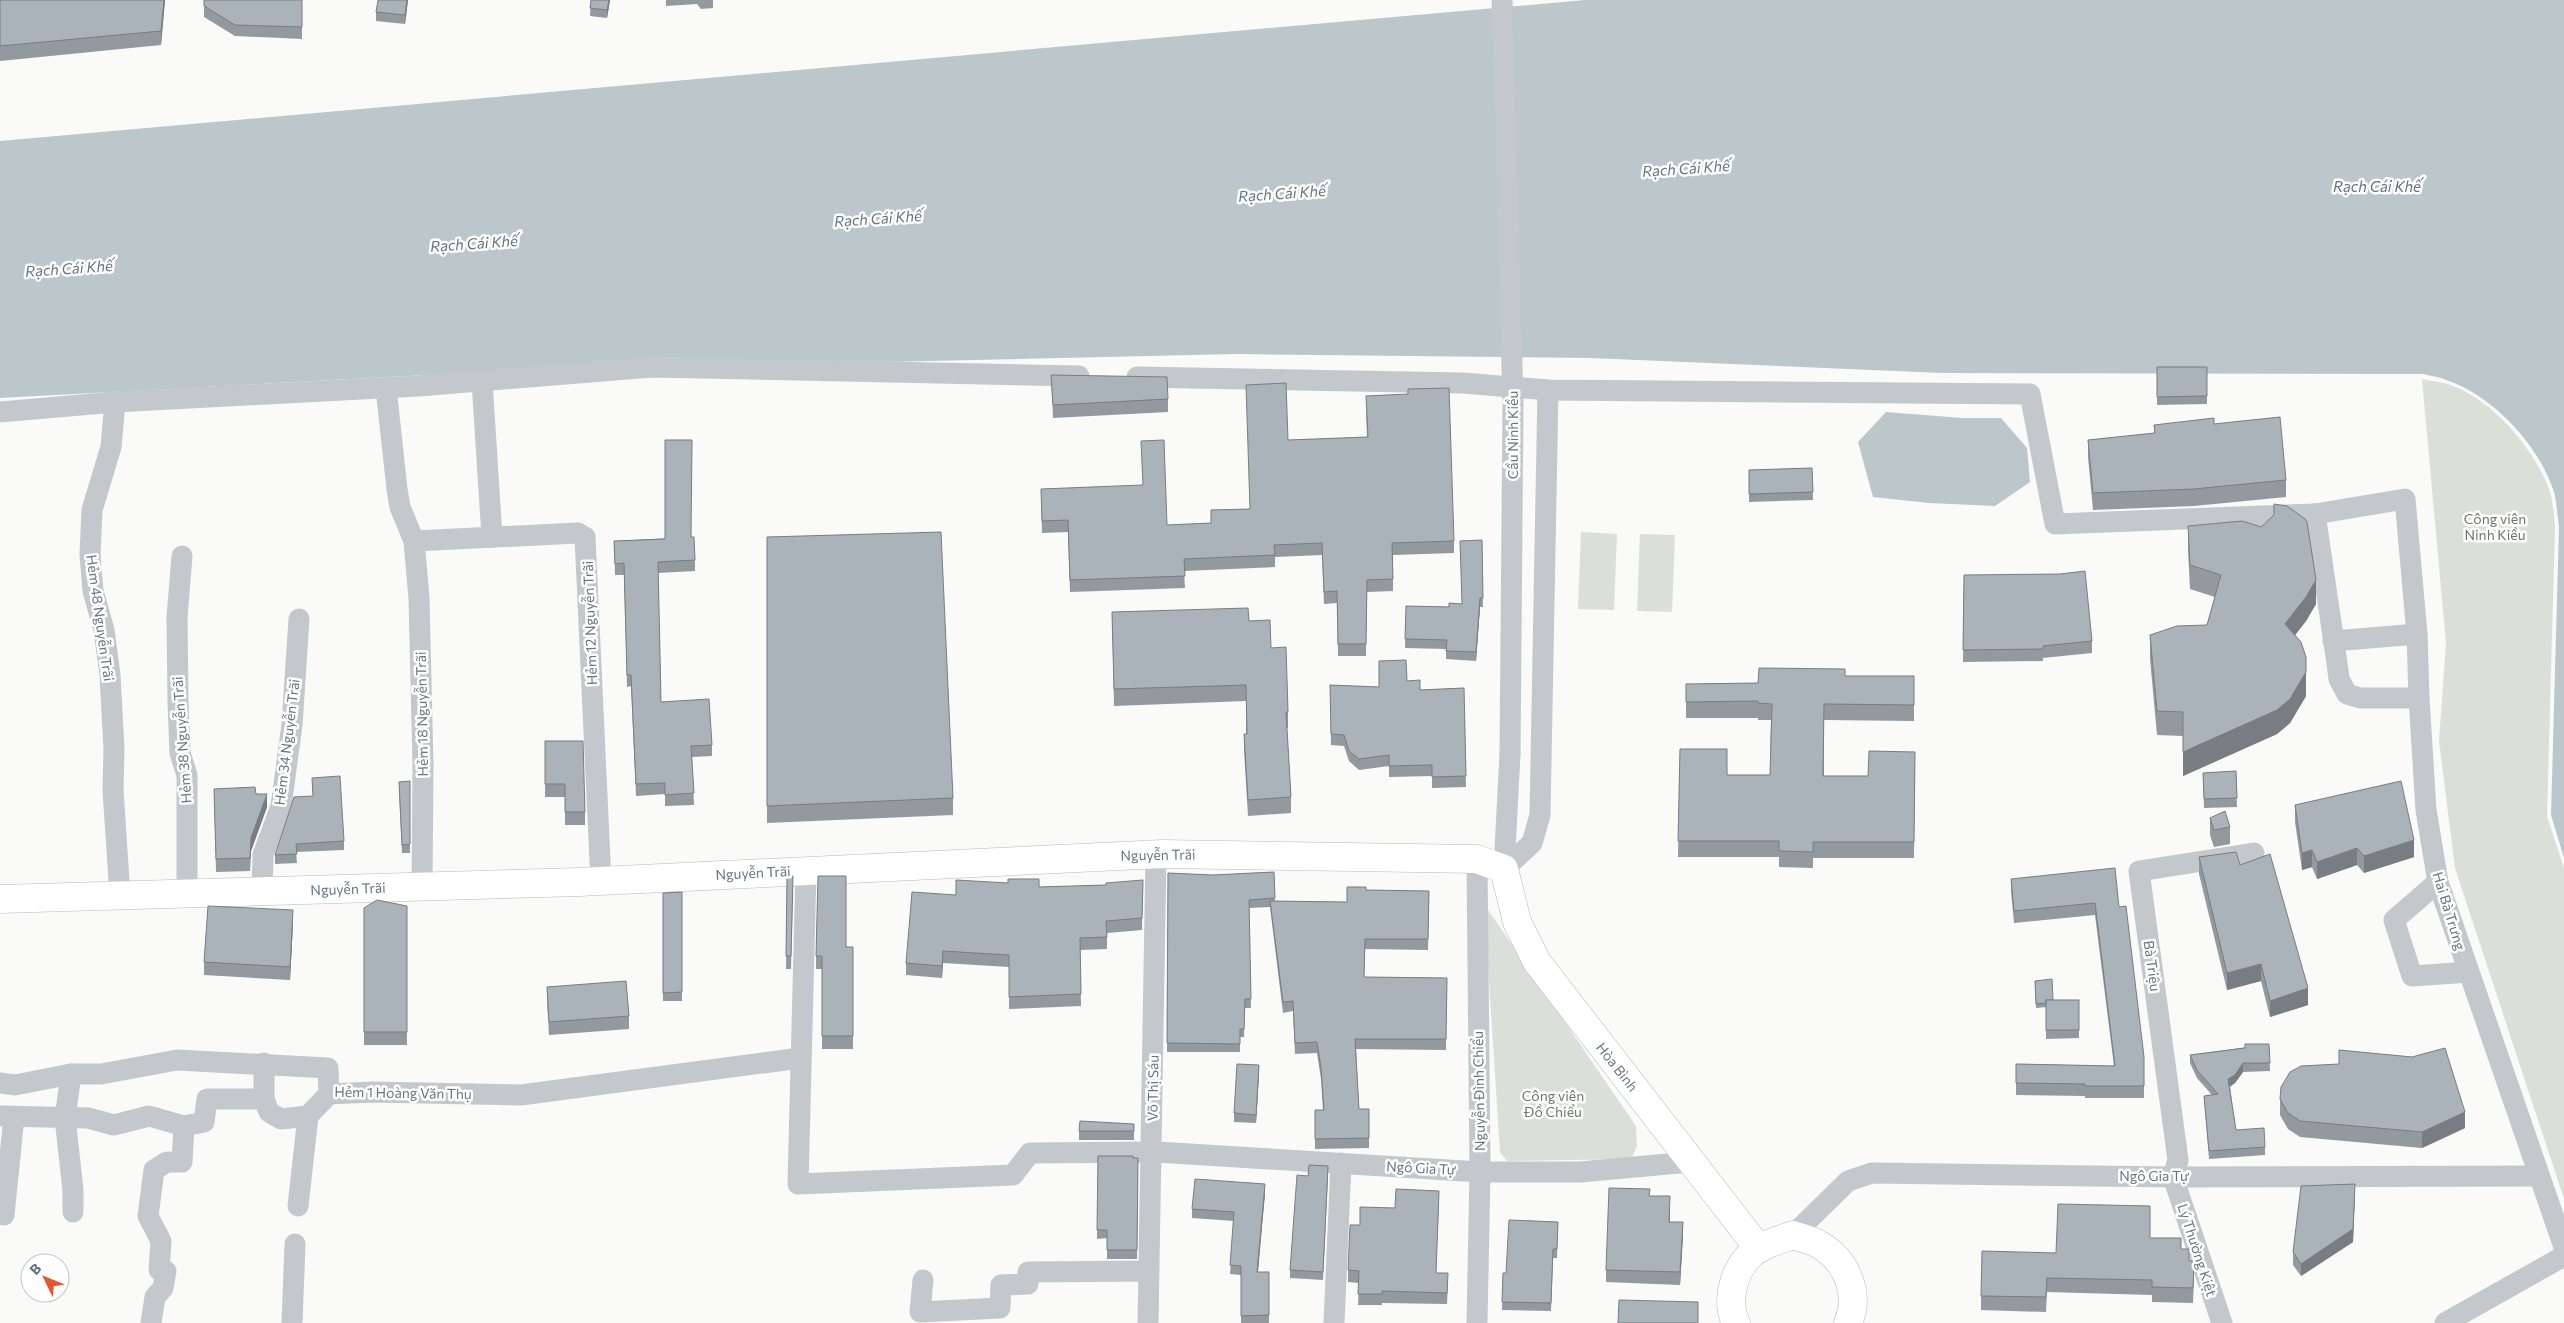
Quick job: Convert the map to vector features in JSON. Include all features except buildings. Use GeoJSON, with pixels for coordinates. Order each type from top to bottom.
{"type":"FeatureCollection","features":[{"type":"Feature","properties":{"kind":"main road","name":"Nguyễn Trãi"},"geometry":{"type":"LineString","coordinates":[[0,899],[601,882],[1156,854],[1477,859],[1504,870]]}},
{"type":"Feature","properties":{"kind":"main road","name":"Hòa Bình"},"geometry":{"type":"LineString","coordinates":[[1504,870],[1517,922],[1536,962],[1759,1249]]}},
{"type":"Feature","properties":{"kind":"main road"},"geometry":{"type":"LineString","coordinates":[[1736,1323],[1731,1298],[1734,1279],[1744,1262],[1759,1249],[1793,1235],[1818,1244],[1836,1256],[1848,1274],[1853,1294],[1851,1315],[1848,1323]]}},
{"type":"Feature","properties":{"kind":"street","name":"Cầu Ninh Kiều"},"geometry":{"type":"LineString","coordinates":[[1502,0],[1513,403],[1510,754],[1504,870]]}},
{"type":"Feature","properties":{"kind":"street"},"geometry":{"type":"LineString","coordinates":[[0,412],[114,402],[386,388],[652,367],[1463,383],[1548,390],[2030,394],[2056,524],[2315,514],[2333,641],[2340,679],[2347,694],[2360,698],[2419,698]]}},
{"type":"Feature","properties":{"kind":"street"},"geometry":{"type":"LineString","coordinates":[[482,381],[492,536]]}},
{"type":"Feature","properties":{"kind":"street","name":"Hẻm 18 Nguyễn Trãi"},"geometry":{"type":"LineString","coordinates":[[386,388],[400,507],[414,541],[421,633],[422,887]]}},
{"type":"Feature","properties":{"kind":"street"},"geometry":{"type":"LineString","coordinates":[[1504,870],[1532,844],[1540,815],[1548,390]]}},
{"type":"Feature","properties":{"kind":"street","name":"Hẻm 48 Nguyễn Trãi"},"geometry":{"type":"LineString","coordinates":[[114,402],[111,447],[92,510],[90,555],[93,590],[104,630],[110,675],[114,750],[113,790],[120,896]]}},
{"type":"Feature","properties":{"kind":"street","name":"Hai Bà Trưng"},"geometry":{"type":"LineString","coordinates":[[2315,514],[2405,499],[2417,634],[2426,810],[2438,882],[2564,1247]]}},
{"type":"Feature","properties":{"kind":"street","name":"Hẻm 12 Nguyễn Trãi"},"geometry":{"type":"LineString","coordinates":[[414,541],[492,536],[578,533],[583,535],[586,541],[601,882]]}},
{"type":"Feature","properties":{"kind":"street","name":"Hẻm 38 Nguyễn Trãi"},"geometry":{"type":"LineString","coordinates":[[182,556],[177,617],[178,702],[180,753],[187,775],[187,894]]}},
{"type":"Feature","properties":{"kind":"street","name":"Hẻm 34 Nguyễn Trãi"},"geometry":{"type":"LineString","coordinates":[[262,892],[263,855],[282,797],[292,725],[299,619]]}},
{"type":"Feature","properties":{"kind":"street"},"geometry":{"type":"LineString","coordinates":[[2333,641],[2417,634]]}},
{"type":"Feature","properties":{"kind":"street","name":"Bà Triệu"},"geometry":{"type":"LineString","coordinates":[[2173,1177],[2178,1160],[2139,871],[2254,853]]}},
{"type":"Feature","properties":{"kind":"street","name":"Võ Thị Sáu"},"geometry":{"type":"LineString","coordinates":[[1148,1323],[1156,854]]}},
{"type":"Feature","properties":{"kind":"street","name":"Nguyễn Đình Chiểu"},"geometry":{"type":"LineString","coordinates":[[1477,859],[1480,1172],[1477,1323]]}},
{"type":"Feature","properties":{"kind":"street"},"geometry":{"type":"LineString","coordinates":[[800,1058],[806,871]]}},
{"type":"Feature","properties":{"kind":"street"},"geometry":{"type":"LineString","coordinates":[[2438,882],[2394,920],[2412,976],[2469,972]]}},
{"type":"Feature","properties":{"kind":"street","name":"Ngô Gia Tự"},"geometry":{"type":"LineString","coordinates":[[800,1058],[798,1184],[1013,1175],[1030,1153],[1152,1152],[1480,1172],[1580,1172],[1690,1162]]}},
{"type":"Feature","properties":{"kind":"street","name":"Hẻm 1 Hoàng Văn Thụ"},"geometry":{"type":"LineString","coordinates":[[0,1083],[15,1085],[71,1074],[101,1074],[177,1060],[264,1063],[328,1068],[329,1094],[373,1092],[521,1095],[800,1058]]}},
{"type":"Feature","properties":{"kind":"street"},"geometry":{"type":"LineString","coordinates":[[264,1063],[264,1099],[269,1112],[281,1119],[308,1116]]}},
{"type":"Feature","properties":{"kind":"street"},"geometry":{"type":"LineString","coordinates":[[71,1074],[65,1118],[73,1190],[73,1212]]}},
{"type":"Feature","properties":{"kind":"street"},"geometry":{"type":"LineString","coordinates":[[298,1206],[308,1116],[329,1094]]}},
{"type":"Feature","properties":{"kind":"street"},"geometry":{"type":"LineString","coordinates":[[4,1215],[7,1116],[88,1118],[114,1125],[149,1116],[184,1126],[204,1122],[208,1099],[264,1099]]}},
{"type":"Feature","properties":{"kind":"street"},"geometry":{"type":"LineString","coordinates":[[151,1323],[155,1297],[163,1288],[166,1271],[159,1270],[161,1241],[148,1216],[154,1170],[167,1162],[182,1162],[184,1126]]}},
{"type":"Feature","properties":{"kind":"street"},"geometry":{"type":"LineString","coordinates":[[1334,1323],[1341,1164]]}},
{"type":"Feature","properties":{"kind":"street","name":"Ngô Gia Tự"},"geometry":{"type":"LineString","coordinates":[[1793,1235],[1848,1181],[1872,1173],[2173,1177],[2539,1176]]}},
{"type":"Feature","properties":{"kind":"street","name":"Lý Thường Kiệt"},"geometry":{"type":"LineString","coordinates":[[2173,1177],[2214,1322]]}},
{"type":"Feature","properties":{"kind":"street"},"geometry":{"type":"LineString","coordinates":[[292,1323],[295,1244]]}},
{"type":"Feature","properties":{"kind":"street"},"geometry":{"type":"LineString","coordinates":[[2445,1323],[2564,1256]]}},
{"type":"Feature","properties":{"kind":"street"},"geometry":{"type":"LineString","coordinates":[[923,1280],[920,1312],[1000,1308],[1001,1285],[1028,1284],[1028,1272],[1149,1271]]}},
{"type":"Feature","properties":{"kind":"green space","name":"Công viên Ninh Kiều"},"geometry":{"type":"Polygon","coordinates":[[[2422,379],[2448,384],[2464,391],[2480,401],[2509,426],[2522,441],[2542,473],[2549,489],[2552,503],[2555,527],[2547,816],[2564,868],[2564,1199],[2455,868],[2439,741],[2446,643],[2422,379]]]}},
{"type":"Feature","properties":{"kind":"green space"},"geometry":{"type":"Polygon","coordinates":[[[1581,532],[1617,534],[1614,610],[1578,609],[1581,532]]]}},
{"type":"Feature","properties":{"kind":"green space"},"geometry":{"type":"Polygon","coordinates":[[[1640,534],[1675,535],[1672,612],[1637,611],[1640,534]]]}},
{"type":"Feature","properties":{"kind":"green space","name":"Công viên Đồ Chiểu"},"geometry":{"type":"Polygon","coordinates":[[[1484,904],[1636,1126],[1637,1146],[1631,1159],[1507,1161],[1500,1152],[1484,904]]]}},
{"type":"Feature","properties":{"kind":"water","name":"Rạch Cái Khế"},"geometry":{"type":"Polygon","coordinates":[[[1585,0],[2564,0],[2564,858],[2551,815],[2559,527],[2553,489],[2537,456],[2512,424],[2498,411],[2466,388],[2443,378],[2423,374],[1942,373],[1590,358],[1236,354],[839,363],[648,363],[0,398],[0,141],[1585,0]]]}},
{"type":"Feature","properties":{"kind":"water"},"geometry":{"type":"Polygon","coordinates":[[[1886,412],[1962,418],[2001,418],[2027,448],[2030,482],[1995,506],[1929,503],[1873,497],[1858,442],[1886,412]]]}}]}
